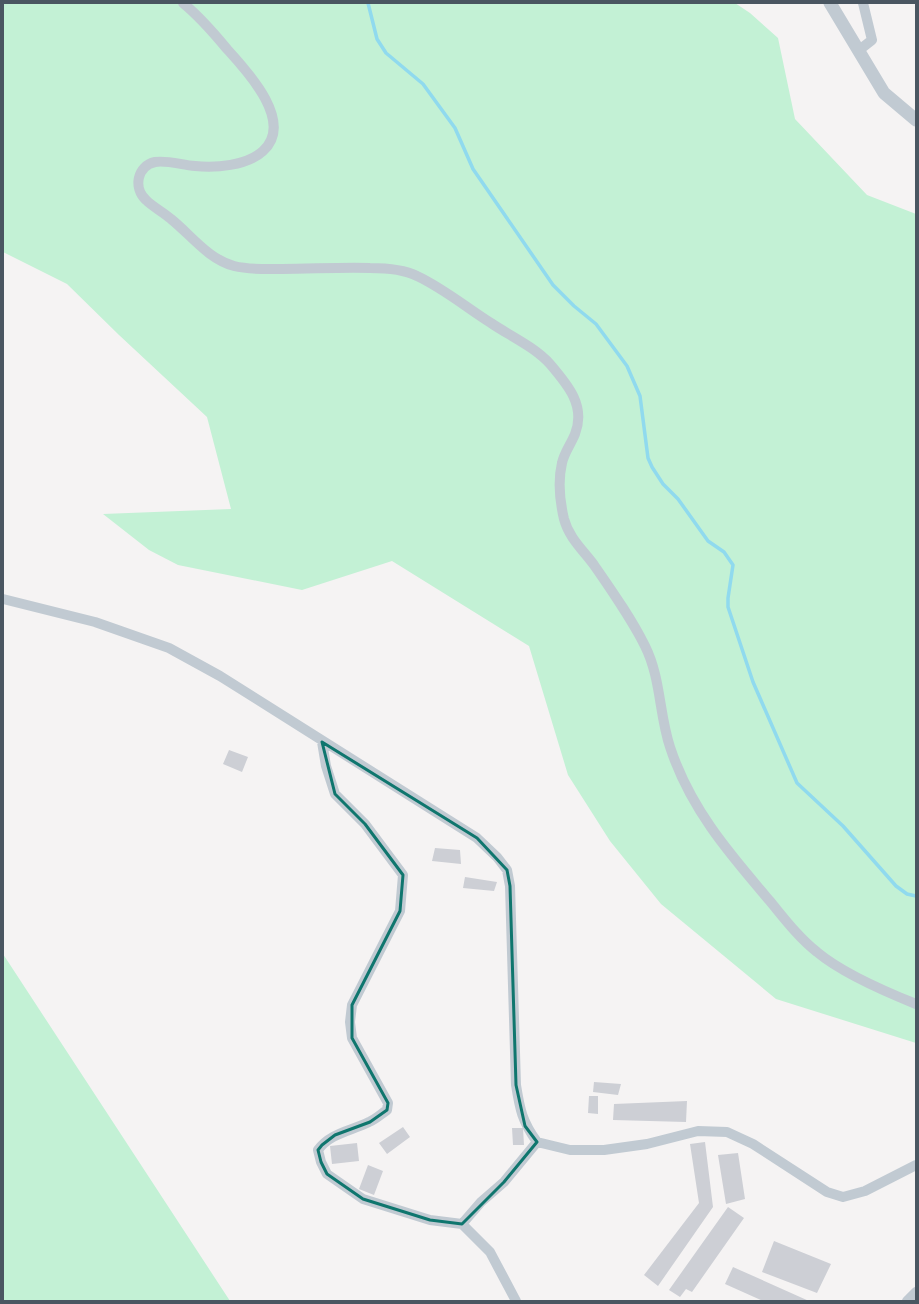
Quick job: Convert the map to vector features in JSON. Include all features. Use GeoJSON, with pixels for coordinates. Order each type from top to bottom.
{"type":"FeatureCollection","features":[{"type":"Feature","properties":{"kind":"street"},"geometry":{"type":"LineString","coordinates":[[182,3],[208,27],[259,87],[270,111],[273,126],[272,138],[268,146],[261,154],[252,159],[233,164],[212,167],[162,162],[152,163],[140,174],[138,184],[141,194],[174,220],[211,254],[231,266],[259,269],[373,268],[408,272],[430,284],[545,359],[576,399],[580,413],[576,431],[562,464],[562,504],[565,523],[576,543],[592,562],[636,629],[648,652],[658,682],[669,744],[691,798],[737,864],[788,925],[820,955],[860,978],[916,1004]]}},
{"type":"Feature","properties":{"kind":"street"},"geometry":{"type":"LineString","coordinates":[[830,3],[884,93],[916,120]]}},
{"type":"Feature","properties":{"kind":"street"},"geometry":{"type":"LineString","coordinates":[[858,51],[872,40],[863,3]]}},
{"type":"Feature","properties":{"kind":"street"},"geometry":{"type":"LineString","coordinates":[[3,599],[95,622],[169,648],[220,676],[322,742],[477,838],[497,857],[507,870],[510,886],[516,1085],[525,1126],[537,1142],[570,1150],[604,1150],[647,1144],[698,1132],[727,1132],[752,1144],[827,1192],[843,1197],[865,1191],[916,1165]]}},
{"type":"Feature","properties":{"kind":"street"},"geometry":{"type":"LineString","coordinates":[[322,742],[326,766],[335,794],[365,824],[403,875],[400,911],[352,1006],[350,1022],[352,1038],[388,1103],[387,1110],[370,1122],[335,1135],[322,1145],[318,1150],[321,1162],[327,1174],[363,1199],[430,1220],[462,1224],[490,1252],[516,1301]]}},
{"type":"Feature","properties":{"kind":"street"},"geometry":{"type":"LineString","coordinates":[[462,1224],[481,1202],[504,1182],[537,1142]]}},
{"type":"Feature","properties":{"kind":"street"},"geometry":{"type":"LineString","coordinates":[[907,1301],[916,1292]]}},
{"type":"Feature","properties":{"kind":"highlighted area"},"geometry":{"type":"Polygon","coordinates":[[[322,742],[477,838],[507,870],[510,886],[516,1085],[525,1126],[537,1142],[504,1182],[462,1224],[430,1220],[363,1199],[327,1174],[321,1162],[318,1150],[322,1145],[335,1135],[370,1122],[387,1110],[388,1103],[352,1038],[352,1005],[400,911],[403,875],[365,824],[335,794],[322,742]]]}},
{"type":"Feature","properties":{"kind":"green space"},"geometry":{"type":"Polygon","coordinates":[[[3,3],[735,3],[750,13],[778,38],[795,119],[867,195],[916,214],[916,1043],[776,999],[661,904],[610,841],[568,775],[529,646],[392,561],[302,590],[178,565],[149,550],[103,514],[231,509],[207,417],[67,284],[3,252],[3,3]]]}},
{"type":"Feature","properties":{"kind":"green space"},"geometry":{"type":"Polygon","coordinates":[[[3,954],[230,1301],[3,1301],[3,954]]]}},
{"type":"Feature","properties":{"kind":"building"},"geometry":{"type":"Polygon","coordinates":[[[229,750],[248,757],[242,772],[223,764],[229,750]]]}},
{"type":"Feature","properties":{"kind":"building"},"geometry":{"type":"Polygon","coordinates":[[[435,848],[460,850],[461,864],[432,861],[435,848]]]}},
{"type":"Feature","properties":{"kind":"building"},"geometry":{"type":"Polygon","coordinates":[[[465,877],[497,882],[494,891],[463,888],[465,877]]]}},
{"type":"Feature","properties":{"kind":"building"},"geometry":{"type":"Polygon","coordinates":[[[594,1082],[621,1084],[618,1095],[593,1092],[594,1082]]]}},
{"type":"Feature","properties":{"kind":"building"},"geometry":{"type":"Polygon","coordinates":[[[589,1096],[598,1096],[598,1114],[588,1113],[589,1096]]]}},
{"type":"Feature","properties":{"kind":"building"},"geometry":{"type":"Polygon","coordinates":[[[687,1101],[686,1122],[613,1120],[614,1104],[687,1101]]]}},
{"type":"Feature","properties":{"kind":"building"},"geometry":{"type":"Polygon","coordinates":[[[403,1127],[410,1137],[387,1154],[379,1143],[403,1127]]]}},
{"type":"Feature","properties":{"kind":"building"},"geometry":{"type":"Polygon","coordinates":[[[512,1128],[523,1128],[524,1145],[513,1145],[512,1128]]]}},
{"type":"Feature","properties":{"kind":"building"},"geometry":{"type":"Polygon","coordinates":[[[705,1142],[713,1207],[658,1286],[644,1275],[699,1203],[690,1144],[705,1142]]]}},
{"type":"Feature","properties":{"kind":"building"},"geometry":{"type":"Polygon","coordinates":[[[357,1143],[359,1161],[332,1164],[330,1146],[357,1143]]]}},
{"type":"Feature","properties":{"kind":"building"},"geometry":{"type":"Polygon","coordinates":[[[738,1153],[745,1199],[726,1204],[718,1155],[738,1153]]]}},
{"type":"Feature","properties":{"kind":"building"},"geometry":{"type":"Polygon","coordinates":[[[368,1165],[383,1171],[374,1195],[359,1189],[368,1165]]]}},
{"type":"Feature","properties":{"kind":"building"},"geometry":{"type":"Polygon","coordinates":[[[728,1207],[744,1218],[692,1292],[686,1289],[680,1297],[669,1290],[728,1207]]]}},
{"type":"Feature","properties":{"kind":"building"},"geometry":{"type":"Polygon","coordinates":[[[774,1241],[831,1264],[817,1293],[762,1272],[774,1241]]]}},
{"type":"Feature","properties":{"kind":"building"},"geometry":{"type":"Polygon","coordinates":[[[733,1267],[809,1301],[763,1301],[725,1284],[733,1267]]]}},
{"type":"Feature","properties":{"kind":"waterway"},"geometry":{"type":"LineString","coordinates":[[368,3],[377,39],[386,53],[423,84],[455,128],[473,169],[553,285],[574,306],[596,324],[627,366],[640,396],[648,458],[652,467],[663,484],[678,499],[708,541],[724,552],[733,565],[728,607],[753,682],[797,783],[843,826],[896,886],[907,894],[916,896]]}}]}
